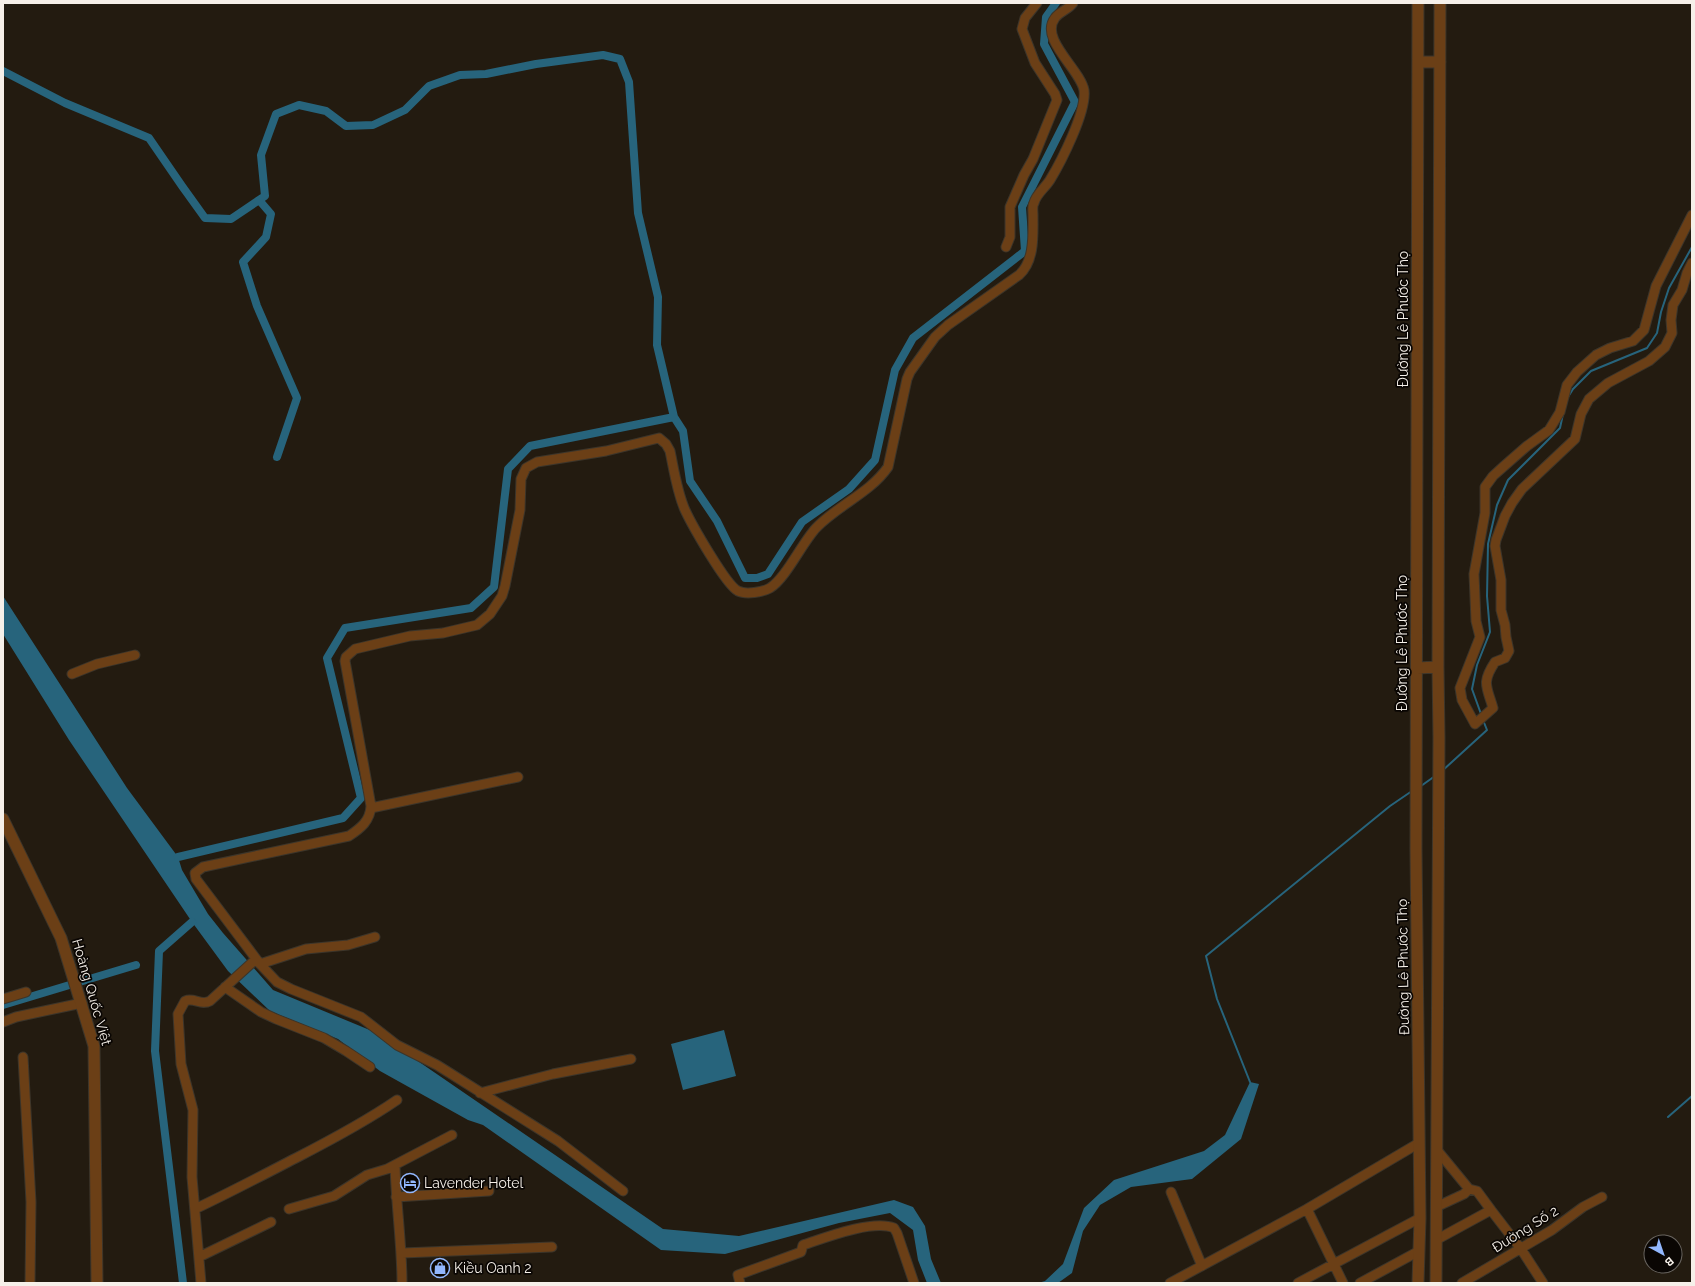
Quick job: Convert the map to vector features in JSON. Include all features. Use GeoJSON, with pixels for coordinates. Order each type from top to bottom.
{"type":"FeatureCollection","features":[{"type":"Feature","properties":{"kind":"street"},"geometry":{"type":"LineString","coordinates":[[1006,247],[1010,237],[1010,207],[1033,159],[1057,100],[1055,94],[1035,64],[1022,29],[1025,18],[1037,3]]}},
{"type":"Feature","properties":{"kind":"street"},"geometry":{"type":"LineString","coordinates":[[623,1191],[558,1141],[437,1065],[396,1045],[356,1014],[291,989],[277,982],[256,962],[196,879],[195,873],[203,867],[349,836],[365,824],[370,815],[371,808],[350,696],[345,661],[346,656],[355,649],[410,636],[452,632],[483,622],[502,596],[505,586],[520,510],[521,479],[526,468],[537,462],[606,451],[658,438],[663,440],[670,451],[685,510],[716,565],[739,592],[765,591],[777,583],[816,528],[840,507],[870,487],[883,475],[891,460],[907,379],[935,337],[948,324],[1019,275],[1028,264],[1033,237],[1033,204],[1057,168],[1083,105],[1084,93],[1082,82],[1054,41],[1051,30],[1055,17],[1060,12],[1066,11],[1073,3]]}},
{"type":"Feature","properties":{"kind":"street","name":"Đường Lê Phước Thọ"},"geometry":{"type":"LineString","coordinates":[[1418,3],[1416,848],[1420,1218],[1418,1283]]}},
{"type":"Feature","properties":{"kind":"street"},"geometry":{"type":"LineString","coordinates":[[1436,1283],[1439,847],[1438,667],[1440,3]]}},
{"type":"Feature","properties":{"kind":"street"},"geometry":{"type":"LineString","coordinates":[[1418,62],[1440,62]]}},
{"type":"Feature","properties":{"kind":"street"},"geometry":{"type":"LineString","coordinates":[[1692,214],[1656,286],[1644,330],[1633,341],[1610,348],[1596,355],[1577,372],[1567,385],[1560,412],[1549,430],[1526,446],[1503,466],[1485,487],[1484,518],[1474,574],[1476,621],[1480,637],[1460,688],[1465,708],[1475,724],[1493,708],[1486,688],[1488,675],[1495,662],[1505,658],[1509,651],[1501,610],[1501,580],[1495,546],[1505,516],[1522,489],[1575,439],[1581,414],[1588,399],[1608,383],[1645,364],[1665,347],[1672,333],[1670,320],[1673,305],[1682,290],[1687,273],[1692,263]]}},
{"type":"Feature","properties":{"kind":"street"},"geometry":{"type":"LineString","coordinates":[[72,674],[104,662],[136,655]]}},
{"type":"Feature","properties":{"kind":"street"},"geometry":{"type":"LineString","coordinates":[[1417,668],[1438,667]]}},
{"type":"Feature","properties":{"kind":"street"},"geometry":{"type":"LineString","coordinates":[[371,808],[518,777]]}},
{"type":"Feature","properties":{"kind":"street","name":"Hoàng Quốc Việt"},"geometry":{"type":"LineString","coordinates":[[3,819],[62,938],[94,1046],[97,1283]]}},
{"type":"Feature","properties":{"kind":"street"},"geometry":{"type":"LineString","coordinates":[[201,1283],[192,1160],[193,1110],[181,1064],[178,1014],[187,999],[200,1003],[207,1003],[256,962],[306,949],[341,946],[375,937]]}},
{"type":"Feature","properties":{"kind":"street"},"geometry":{"type":"LineString","coordinates":[[227,986],[262,1012],[324,1038],[346,1050],[370,1067]]}},
{"type":"Feature","properties":{"kind":"street"},"geometry":{"type":"LineString","coordinates":[[3,999],[26,992]]}},
{"type":"Feature","properties":{"kind":"street"},"geometry":{"type":"LineString","coordinates":[[3,1022],[16,1017],[81,1001]]}},
{"type":"Feature","properties":{"kind":"street"},"geometry":{"type":"LineString","coordinates":[[23,1058],[31,1195],[30,1283]]}},
{"type":"Feature","properties":{"kind":"street"},"geometry":{"type":"LineString","coordinates":[[480,1093],[553,1074],[631,1059]]}},
{"type":"Feature","properties":{"kind":"street"},"geometry":{"type":"LineString","coordinates":[[195,1209],[244,1186],[327,1142],[398,1100]]}},
{"type":"Feature","properties":{"kind":"street"},"geometry":{"type":"LineString","coordinates":[[1419,1104],[1437,1105]]}},
{"type":"Feature","properties":{"kind":"street"},"geometry":{"type":"LineString","coordinates":[[289,1209],[334,1196],[367,1175],[395,1165],[452,1135]]}},
{"type":"Feature","properties":{"kind":"street"},"geometry":{"type":"LineString","coordinates":[[1170,1283],[1307,1209],[1419,1143]]}},
{"type":"Feature","properties":{"kind":"street"},"geometry":{"type":"LineString","coordinates":[[1437,1150],[1469,1189],[1477,1191],[1521,1249],[1543,1283]]}},
{"type":"Feature","properties":{"kind":"street"},"geometry":{"type":"LineString","coordinates":[[395,1165],[396,1196],[402,1253],[402,1283]]}},
{"type":"Feature","properties":{"kind":"street"},"geometry":{"type":"LineString","coordinates":[[1436,1207],[1464,1194],[1469,1189]]}},
{"type":"Feature","properties":{"kind":"street"},"geometry":{"type":"LineString","coordinates":[[396,1196],[489,1191]]}},
{"type":"Feature","properties":{"kind":"street"},"geometry":{"type":"LineString","coordinates":[[1171,1192],[1202,1266]]}},
{"type":"Feature","properties":{"kind":"street","name":"Đường Số 2"},"geometry":{"type":"LineString","coordinates":[[1462,1283],[1552,1230],[1583,1207],[1602,1197]]}},
{"type":"Feature","properties":{"kind":"street"},"geometry":{"type":"LineString","coordinates":[[1307,1209],[1343,1283]]}},
{"type":"Feature","properties":{"kind":"street"},"geometry":{"type":"LineString","coordinates":[[1436,1240],[1491,1210]]}},
{"type":"Feature","properties":{"kind":"street"},"geometry":{"type":"LineString","coordinates":[[1298,1283],[1420,1218]]}},
{"type":"Feature","properties":{"kind":"street"},"geometry":{"type":"LineString","coordinates":[[199,1257],[271,1222]]}},
{"type":"Feature","properties":{"kind":"street"},"geometry":{"type":"LineString","coordinates":[[740,1283],[738,1275],[801,1252],[803,1245],[870,1226],[894,1228],[914,1283]]}},
{"type":"Feature","properties":{"kind":"street"},"geometry":{"type":"LineString","coordinates":[[402,1253],[552,1247]]}},
{"type":"Feature","properties":{"kind":"street"},"geometry":{"type":"LineString","coordinates":[[1360,1283],[1419,1251]]}},
{"type":"Feature","properties":{"kind":"water"},"geometry":{"type":"Polygon","coordinates":[[[3,596],[127,788],[178,857],[182,870],[208,914],[273,990],[377,1033],[663,1229],[739,1236],[894,1200],[913,1207],[925,1226],[931,1259],[941,1283],[927,1283],[918,1260],[913,1230],[890,1213],[839,1223],[725,1254],[661,1250],[483,1125],[468,1120],[380,1071],[338,1039],[270,1011],[228,971],[192,922],[69,740],[3,634],[3,596]]]}},
{"type":"Feature","properties":{"kind":"water"},"geometry":{"type":"Polygon","coordinates":[[[724,1030],[736,1076],[683,1090],[671,1044],[724,1030]]]}},
{"type":"Feature","properties":{"kind":"water"},"geometry":{"type":"Polygon","coordinates":[[[1250,1082],[1259,1084],[1241,1139],[1192,1179],[1131,1187],[1100,1205],[1083,1231],[1072,1273],[1058,1283],[1038,1283],[1045,1281],[1063,1264],[1084,1208],[1114,1180],[1204,1151],[1225,1135],[1250,1082]]]}},
{"type":"Feature","properties":{"kind":"waterway"},"geometry":{"type":"LineString","coordinates":[[3,71],[65,103],[149,138],[205,218],[231,219],[265,196],[261,155],[276,114],[299,105],[326,111],[346,126],[373,125],[405,110],[429,86],[460,75],[486,74],[536,64],[603,55],[620,59],[629,82],[638,213],[658,297],[657,345],[674,417],[683,431],[690,481],[717,521],[745,578],[757,578],[768,574],[802,522],[849,489],[875,460],[895,370],[913,338],[1025,251],[1022,207],[1075,102],[1044,44],[1046,17],[1056,3]]}},
{"type":"Feature","properties":{"kind":"waterway"},"geometry":{"type":"LineString","coordinates":[[259,200],[271,214],[266,237],[243,262],[257,306],[297,398],[277,457]]}},
{"type":"Feature","properties":{"kind":"waterway"},"geometry":{"type":"LineString","coordinates":[[1568,397],[1573,389],[1591,371],[1647,348],[1657,333],[1661,312],[1669,288],[1692,247]]}},
{"type":"Feature","properties":{"kind":"waterway"},"geometry":{"type":"LineString","coordinates":[[1481,714],[1472,689],[1477,665],[1490,632],[1487,596],[1488,544],[1497,505],[1508,480],[1560,428],[1563,414]]}},
{"type":"Feature","properties":{"kind":"waterway"},"geometry":{"type":"LineString","coordinates":[[178,857],[343,818],[361,798],[327,658],[345,628],[471,608],[494,587],[508,469],[530,446],[674,417]]}},
{"type":"Feature","properties":{"kind":"waterway"},"geometry":{"type":"LineString","coordinates":[[1442,771],[1487,730],[1483,720]]}},
{"type":"Feature","properties":{"kind":"waterway"},"geometry":{"type":"LineString","coordinates":[[1421,786],[1435,776]]}},
{"type":"Feature","properties":{"kind":"waterway"},"geometry":{"type":"LineString","coordinates":[[1250,1082],[1217,999],[1206,956],[1390,806],[1412,791]]}},
{"type":"Feature","properties":{"kind":"waterway"},"geometry":{"type":"LineString","coordinates":[[183,1283],[155,1051],[159,951],[192,922]]}},
{"type":"Feature","properties":{"kind":"waterway"},"geometry":{"type":"LineString","coordinates":[[3,1005],[136,965]]}},
{"type":"Feature","properties":{"kind":"waterway"},"geometry":{"type":"LineString","coordinates":[[1668,1117],[1692,1096]]}},
{"type":"Feature","properties":{"kind":"place","name":"Lavender Hotel"},"geometry":{"type":"Point","coordinates":[410,1183]}},
{"type":"Feature","properties":{"kind":"place","name":"Kiều Oanh 2"},"geometry":{"type":"Point","coordinates":[440,1268]}}]}
